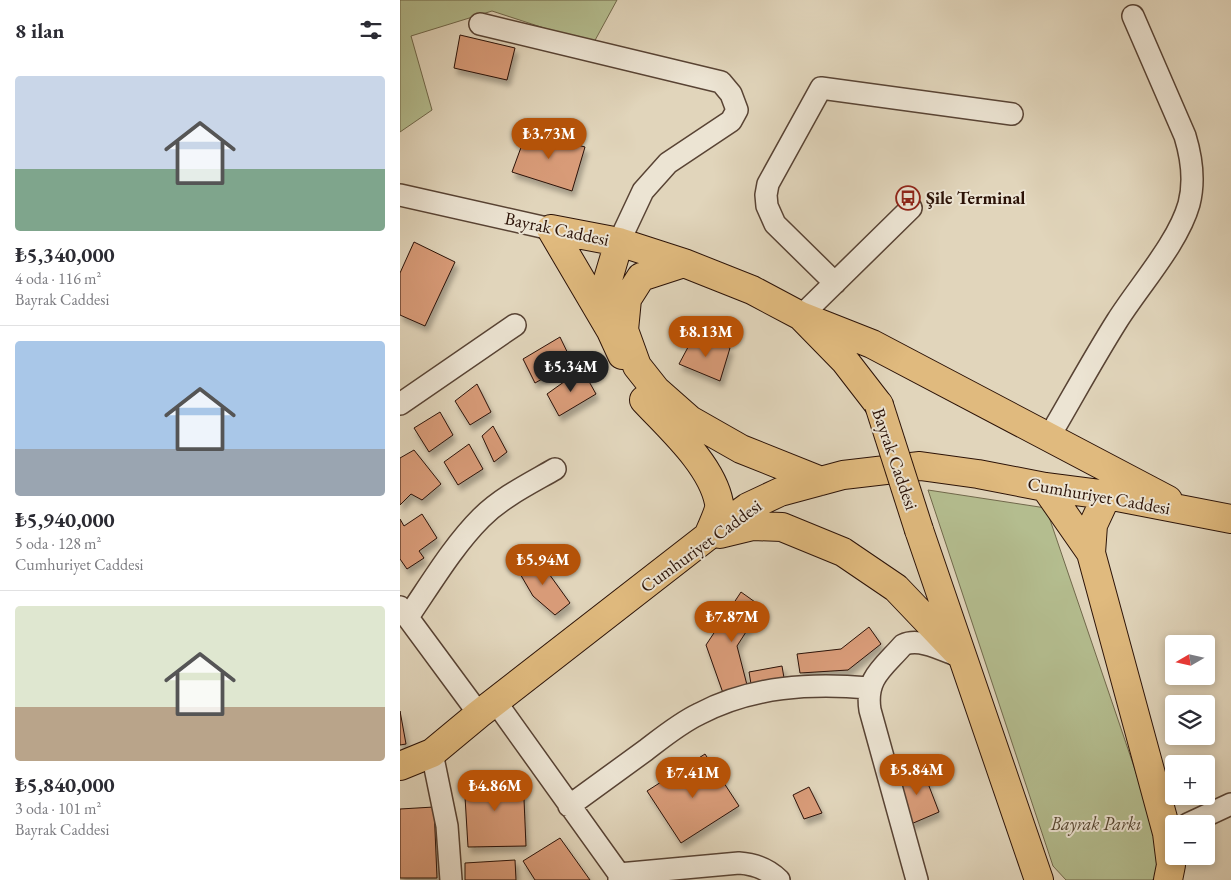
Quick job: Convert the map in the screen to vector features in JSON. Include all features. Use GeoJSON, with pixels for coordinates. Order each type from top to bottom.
{"type":"FeatureCollection","features":[{"type":"Feature","properties":{"kind":"main road"},"geometry":{"type":"LineString","coordinates":[[550,229],[611,331],[643,400],[696,456],[710,480],[719,505],[708,536]]}},
{"type":"Feature","properties":{"kind":"main road","name":"Bayrak Caddesi"},"geometry":{"type":"LineString","coordinates":[[550,229],[619,242],[684,263],[752,290],[801,316],[845,361],[879,405],[1039,880]]}},
{"type":"Feature","properties":{"kind":"main road"},"geometry":{"type":"LineString","coordinates":[[611,331],[606,286],[619,242]]}},
{"type":"Feature","properties":{"kind":"main road"},"geometry":{"type":"LineString","coordinates":[[684,263],[641,277],[627,300],[624,330],[637,366],[656,390],[690,420],[741,449],[821,481]]}},
{"type":"Feature","properties":{"kind":"main road"},"geometry":{"type":"LineString","coordinates":[[801,316],[872,344],[1144,486],[1189,512]]}},
{"type":"Feature","properties":{"kind":"main road","name":"Cumhuriyet Caddesi"},"geometry":{"type":"LineString","coordinates":[[400,766],[432,753],[708,536],[748,507],[780,492],[843,475],[920,466],[1107,496],[1231,520]]}},
{"type":"Feature","properties":{"kind":"main road"},"geometry":{"type":"LineString","coordinates":[[1045,487],[1091,553],[1172,815]]}},
{"type":"Feature","properties":{"kind":"main road"},"geometry":{"type":"LineString","coordinates":[[1091,553],[1093,525],[1107,496]]}},
{"type":"Feature","properties":{"kind":"main road"},"geometry":{"type":"LineString","coordinates":[[708,536],[753,526],[782,527],[843,552],[896,588],[963,658]]}},
{"type":"Feature","properties":{"kind":"main road"},"geometry":{"type":"LineString","coordinates":[[1168,880],[1171,865]]}},
{"type":"Feature","properties":{"kind":"street"},"geometry":{"type":"LineString","coordinates":[[1049,437],[1117,322],[1177,233],[1190,202],[1192,169],[1190,152],[1185,136],[1133,16]]}},
{"type":"Feature","properties":{"kind":"street"},"geometry":{"type":"LineString","coordinates":[[480,24],[720,82],[732,94],[736,110],[731,121],[668,163],[643,191],[619,242]]}},
{"type":"Feature","properties":{"kind":"street"},"geometry":{"type":"LineString","coordinates":[[835,283],[775,224],[767,206],[768,184],[821,88],[1012,114]]}},
{"type":"Feature","properties":{"kind":"street","name":"Bayrak Caddesi"},"geometry":{"type":"LineString","coordinates":[[400,195],[550,229]]}},
{"type":"Feature","properties":{"kind":"street"},"geometry":{"type":"LineString","coordinates":[[801,316],[910,208]]}},
{"type":"Feature","properties":{"kind":"street"},"geometry":{"type":"LineString","coordinates":[[400,404],[515,325]]}},
{"type":"Feature","properties":{"kind":"street"},"geometry":{"type":"LineString","coordinates":[[555,469],[509,496],[481,518],[404,612],[569,806],[619,877],[739,863],[758,866],[779,880]]}},
{"type":"Feature","properties":{"kind":"street"},"geometry":{"type":"LineString","coordinates":[[917,880],[870,710],[869,688],[874,678],[903,645],[909,642],[924,644],[963,658]]}},
{"type":"Feature","properties":{"kind":"street"},"geometry":{"type":"LineString","coordinates":[[569,806],[681,724],[717,705],[753,693],[794,687],[835,686],[869,688]]}},
{"type":"Feature","properties":{"kind":"street"},"geometry":{"type":"LineString","coordinates":[[432,753],[447,826],[451,880]]}},
{"type":"Feature","properties":{"kind":"street"},"geometry":{"type":"LineString","coordinates":[[1207,815],[1231,804]]}},
{"type":"Feature","properties":{"kind":"green space"},"geometry":{"type":"Polygon","coordinates":[[[400,0],[617,0],[593,44],[492,11],[411,36],[432,110],[400,132],[400,0]]]}},
{"type":"Feature","properties":{"kind":"green space","name":"Bayrak Parkı"},"geometry":{"type":"Polygon","coordinates":[[[928,490],[1046,508],[1163,852],[1156,877],[1152,880],[1066,880],[1053,866],[928,490]]]}},
{"type":"Feature","properties":{"kind":"building"},"geometry":{"type":"Polygon","coordinates":[[[460,35],[515,48],[507,80],[454,68],[460,35]]]}},
{"type":"Feature","properties":{"kind":"building"},"geometry":{"type":"Polygon","coordinates":[[[527,131],[585,147],[572,191],[512,172],[527,131]]]}},
{"type":"Feature","properties":{"kind":"building"},"geometry":{"type":"Polygon","coordinates":[[[414,242],[455,262],[425,326],[400,315],[400,273],[414,242]]]}},
{"type":"Feature","properties":{"kind":"building"},"geometry":{"type":"Polygon","coordinates":[[[694,336],[730,348],[720,381],[679,364],[694,336]]]}},
{"type":"Feature","properties":{"kind":"building"},"geometry":{"type":"Polygon","coordinates":[[[560,337],[572,362],[535,383],[523,359],[560,337]]]}},
{"type":"Feature","properties":{"kind":"building"},"geometry":{"type":"Polygon","coordinates":[[[582,369],[596,394],[559,416],[547,394],[582,369]]]}},
{"type":"Feature","properties":{"kind":"building"},"geometry":{"type":"Polygon","coordinates":[[[477,384],[491,412],[470,425],[455,401],[477,384]]]}},
{"type":"Feature","properties":{"kind":"building"},"geometry":{"type":"Polygon","coordinates":[[[440,412],[453,435],[429,452],[414,428],[440,412]]]}},
{"type":"Feature","properties":{"kind":"building"},"geometry":{"type":"Polygon","coordinates":[[[493,426],[507,452],[494,462],[482,436],[493,426]]]}},
{"type":"Feature","properties":{"kind":"building"},"geometry":{"type":"Polygon","coordinates":[[[469,444],[483,469],[458,485],[444,462],[469,444]]]}},
{"type":"Feature","properties":{"kind":"building"},"geometry":{"type":"Polygon","coordinates":[[[414,450],[441,484],[422,500],[411,494],[400,505],[400,458],[414,450]]]}},
{"type":"Feature","properties":{"kind":"building"},"geometry":{"type":"Polygon","coordinates":[[[422,514],[437,538],[419,551],[424,558],[407,569],[400,559],[400,519],[404,526],[422,514]]]}},
{"type":"Feature","properties":{"kind":"building"},"geometry":{"type":"Polygon","coordinates":[[[534,553],[570,603],[555,615],[533,596],[519,572],[534,553]]]}},
{"type":"Feature","properties":{"kind":"building"},"geometry":{"type":"Polygon","coordinates":[[[741,592],[762,607],[737,646],[747,685],[723,693],[706,645],[741,592]]]}},
{"type":"Feature","properties":{"kind":"building"},"geometry":{"type":"Polygon","coordinates":[[[869,627],[881,644],[848,670],[800,673],[797,654],[841,649],[869,627]]]}},
{"type":"Feature","properties":{"kind":"building"},"geometry":{"type":"Polygon","coordinates":[[[782,666],[784,678],[751,684],[749,672],[782,666]]]}},
{"type":"Feature","properties":{"kind":"building"},"geometry":{"type":"Polygon","coordinates":[[[400,711],[406,744],[400,745],[400,711]]]}},
{"type":"Feature","properties":{"kind":"building"},"geometry":{"type":"Polygon","coordinates":[[[705,754],[739,806],[681,843],[647,791],[705,754]]]}},
{"type":"Feature","properties":{"kind":"building"},"geometry":{"type":"Polygon","coordinates":[[[922,768],[939,812],[911,824],[894,782],[922,768]]]}},
{"type":"Feature","properties":{"kind":"building"},"geometry":{"type":"Polygon","coordinates":[[[523,776],[526,846],[468,847],[464,780],[523,776]]]}},
{"type":"Feature","properties":{"kind":"building"},"geometry":{"type":"Polygon","coordinates":[[[809,787],[822,813],[804,819],[793,795],[809,787]]]}},
{"type":"Feature","properties":{"kind":"building"},"geometry":{"type":"Polygon","coordinates":[[[434,807],[437,878],[400,878],[400,809],[434,807]]]}},
{"type":"Feature","properties":{"kind":"building"},"geometry":{"type":"Polygon","coordinates":[[[560,838],[590,880],[535,880],[523,861],[560,838]]]}},
{"type":"Feature","properties":{"kind":"building"},"geometry":{"type":"Polygon","coordinates":[[[515,860],[516,880],[465,880],[465,863],[515,860]]]}},
{"type":"Feature","properties":{"kind":"place","name":"Şile Terminal"},"geometry":{"type":"Point","coordinates":[908,198]}}]}
